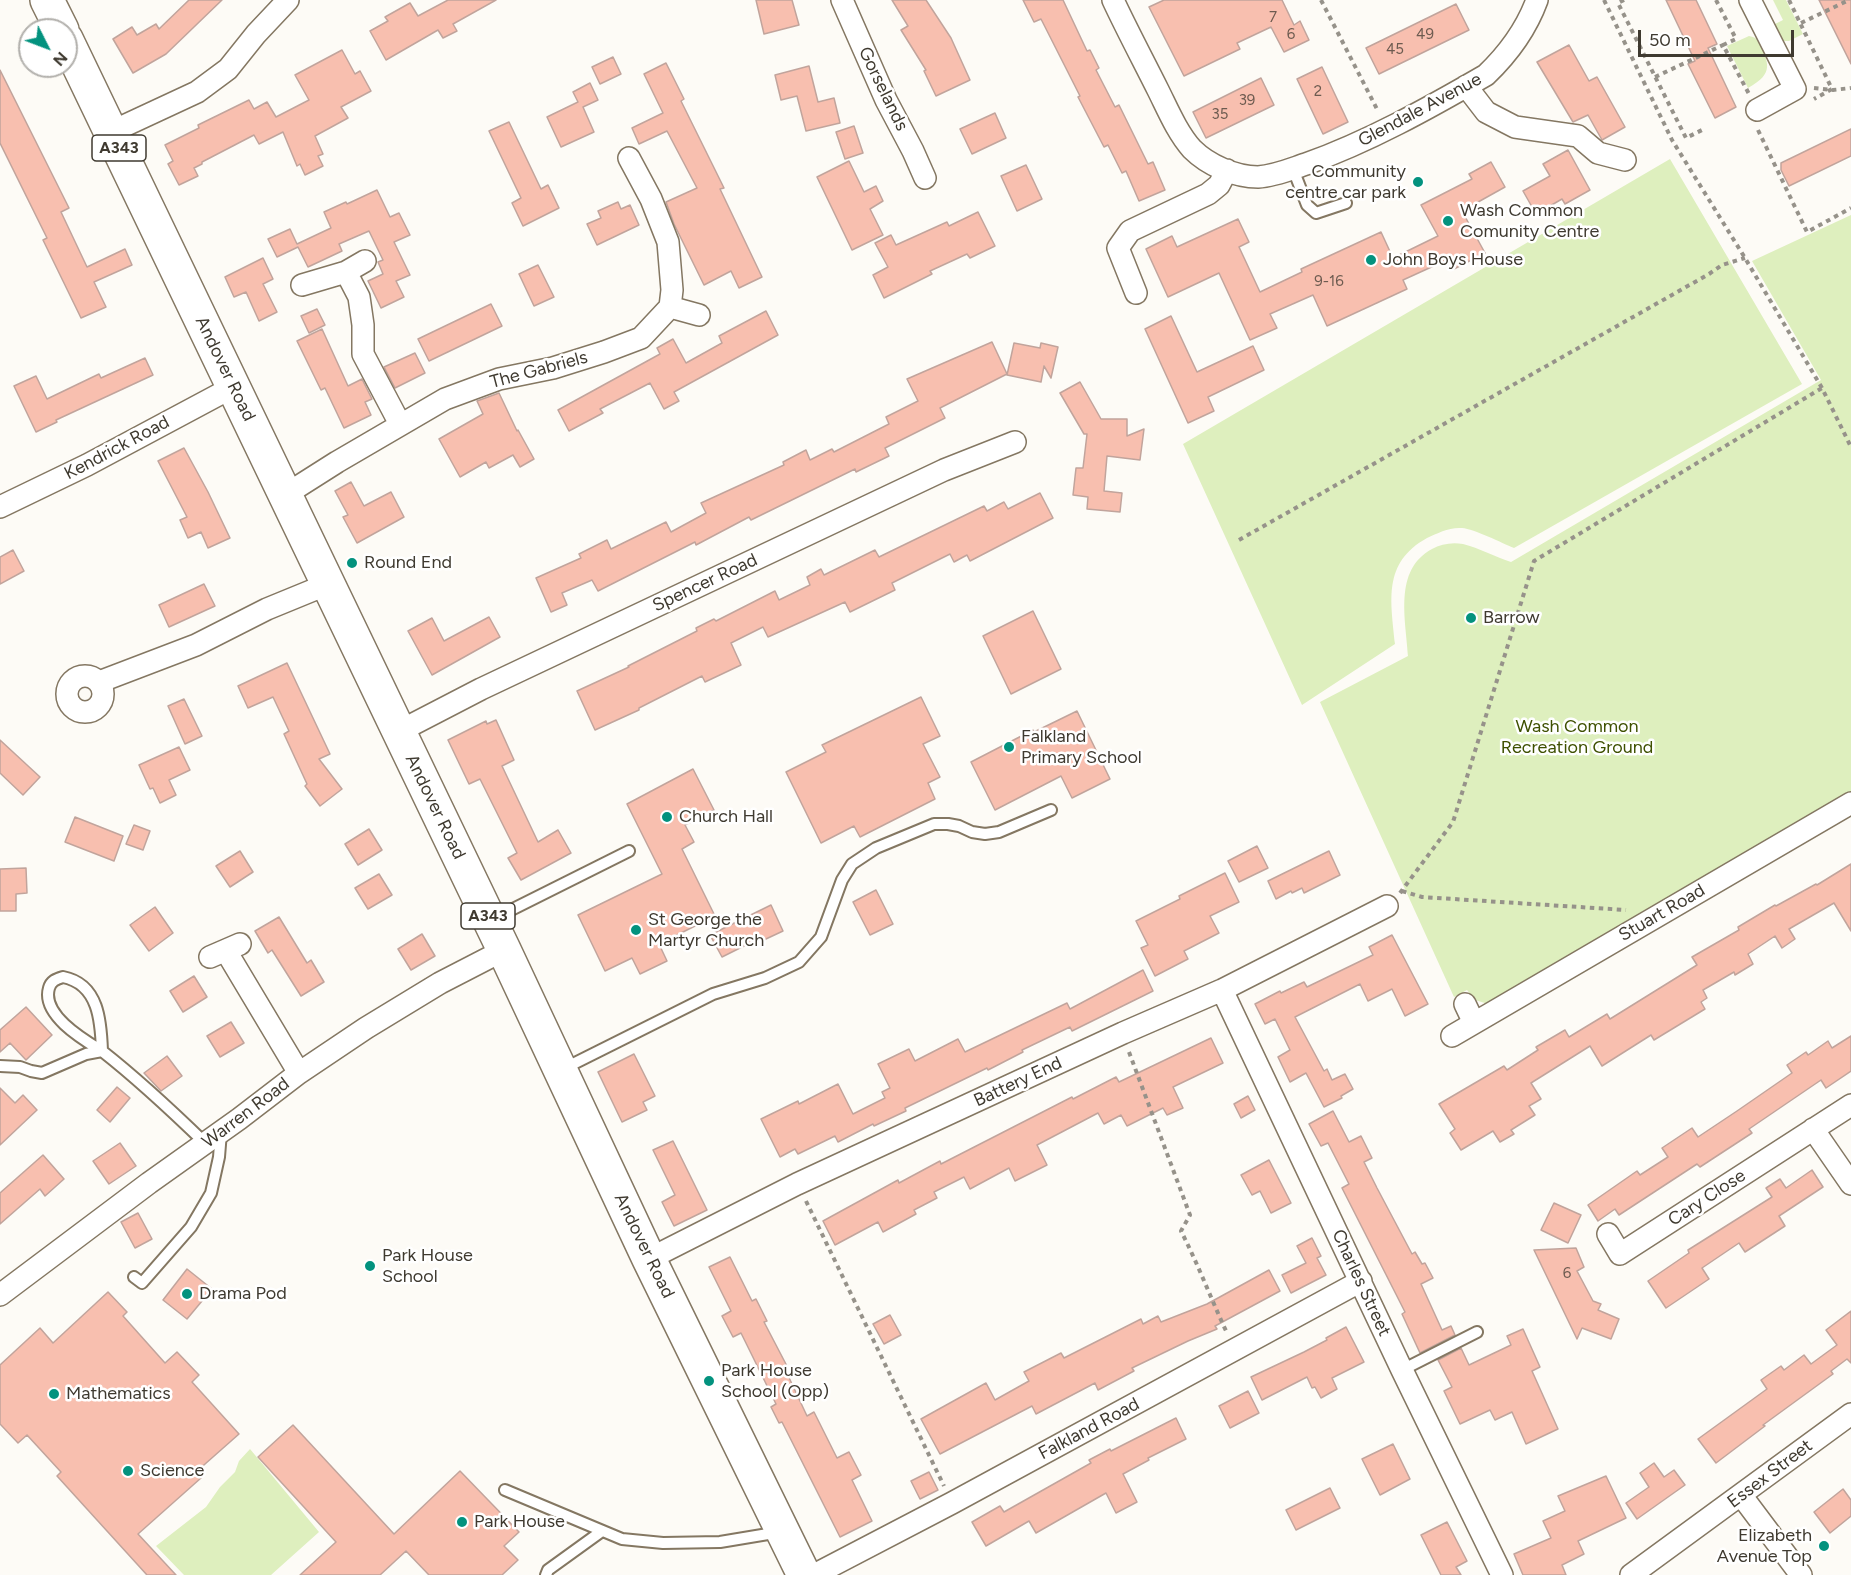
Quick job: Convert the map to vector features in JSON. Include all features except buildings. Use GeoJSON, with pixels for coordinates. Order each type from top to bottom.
{"type":"FeatureCollection","features":[{"type":"Feature","properties":{"kind":"main road"},"geometry":{"type":"LineString","coordinates":[[47,0],[56,18]]}},
{"type":"Feature","properties":{"kind":"main road","name":"Andover Road"},"geometry":{"type":"LineString","coordinates":[[78,64],[490,920],[649,1259],[804,1575]]}},
{"type":"Feature","properties":{"kind":"street"},"geometry":{"type":"LineString","coordinates":[[111,132],[197,92],[228,69],[256,34],[288,0]]}},
{"type":"Feature","properties":{"kind":"street","name":"Gorselands"},"geometry":{"type":"LineString","coordinates":[[842,0],[886,100],[925,178]]}},
{"type":"Feature","properties":{"kind":"street","name":"Glendale Avenue"},"geometry":{"type":"LineString","coordinates":[[1113,0],[1169,114],[1192,149],[1227,170],[1258,177],[1278,174],[1347,149],[1486,75],[1509,51],[1527,24],[1537,0]]}},
{"type":"Feature","properties":{"kind":"street"},"geometry":{"type":"LineString","coordinates":[[1750,0],[1795,89],[1755,111]]}},
{"type":"Feature","properties":{"kind":"street"},"geometry":{"type":"LineString","coordinates":[[1466,86],[1486,112],[1515,127],[1578,136],[1598,153],[1625,160]]}},
{"type":"Feature","properties":{"kind":"street"},"geometry":{"type":"LineString","coordinates":[[629,159],[651,199],[668,242],[672,290],[670,307],[699,315]]}},
{"type":"Feature","properties":{"kind":"street"},"geometry":{"type":"LineString","coordinates":[[1136,293],[1118,248],[1130,231],[1208,194],[1219,185],[1227,170]]}},
{"type":"Feature","properties":{"kind":"street"},"geometry":{"type":"LineString","coordinates":[[302,285],[346,272],[364,261]]}},
{"type":"Feature","properties":{"kind":"street"},"geometry":{"type":"LineString","coordinates":[[346,272],[359,297],[363,325],[363,354],[400,424]]}},
{"type":"Feature","properties":{"kind":"street","name":"The Gabriels"},"geometry":{"type":"LineString","coordinates":[[285,495],[445,399],[499,379],[553,368],[640,338],[670,307]]}},
{"type":"Feature","properties":{"kind":"street","name":"Kendrick Road"},"geometry":{"type":"LineString","coordinates":[[0,507],[87,465],[233,387]]}},
{"type":"Feature","properties":{"kind":"street","name":"Spencer Road"},"geometry":{"type":"LineString","coordinates":[[399,732],[480,689],[944,470],[1015,442]]}},
{"type":"Feature","properties":{"kind":"street"},"geometry":{"type":"LineString","coordinates":[[99,682],[196,645],[267,609],[328,584]]}},
{"type":"Feature","properties":{"kind":"street","name":"Stuart Road"},"geometry":{"type":"LineString","coordinates":[[1452,1035],[1469,1014],[1663,913],[1851,803]]}},
{"type":"Feature","properties":{"kind":"street","name":"Battery End"},"geometry":{"type":"LineString","coordinates":[[649,1259],[797,1184],[1222,990],[1394,899]]}},
{"type":"Feature","properties":{"kind":"street","name":"Warren Road"},"geometry":{"type":"LineString","coordinates":[[0,1295],[299,1073],[440,982],[504,950]]}},
{"type":"Feature","properties":{"kind":"street"},"geometry":{"type":"LineString","coordinates":[[226,951],[299,1073]]}},
{"type":"Feature","properties":{"kind":"street","name":"Charles Street"},"geometry":{"type":"LineString","coordinates":[[1222,990],[1502,1575]]}},
{"type":"Feature","properties":{"kind":"street","name":"Cary Close"},"geometry":{"type":"LineString","coordinates":[[1608,1234],[1620,1254],[1851,1105]]}},
{"type":"Feature","properties":{"kind":"street"},"geometry":{"type":"LineString","coordinates":[[1813,1129],[1851,1184]]}},
{"type":"Feature","properties":{"kind":"street","name":"Falkland Road"},"geometry":{"type":"LineString","coordinates":[[814,1575],[952,1503],[1361,1281]]}},
{"type":"Feature","properties":{"kind":"street","name":"Essex Street"},"geometry":{"type":"LineString","coordinates":[[1631,1575],[1851,1414]]}},
{"type":"Feature","properties":{"kind":"street"},"geometry":{"type":"LineString","coordinates":[[1741,1495],[1801,1575]]}},
{"type":"Feature","properties":{"kind":"lane"},"geometry":{"type":"LineString","coordinates":[[1293,169],[1307,205],[1316,213],[1346,203]]}},
{"type":"Feature","properties":{"kind":"lane"},"geometry":{"type":"LineString","coordinates":[[560,1070],[713,994],[765,978],[799,962],[821,938],[842,880],[852,864],[876,848],[934,824],[959,826],[972,832],[985,834],[999,832],[1051,810]]}},
{"type":"Feature","properties":{"kind":"lane"},"geometry":{"type":"LineString","coordinates":[[490,920],[629,851]]}},
{"type":"Feature","properties":{"kind":"lane"},"geometry":{"type":"LineString","coordinates":[[102,1052],[98,1009],[87,990],[71,979],[63,977],[56,979],[52,982],[48,994],[53,1010],[71,1031],[102,1052],[159,1099],[213,1137],[219,1157],[211,1193],[191,1227],[142,1283],[134,1277]]}},
{"type":"Feature","properties":{"kind":"lane"},"geometry":{"type":"LineString","coordinates":[[0,1066],[20,1067],[42,1073],[86,1054],[102,1052]]}},
{"type":"Feature","properties":{"kind":"lane"},"geometry":{"type":"LineString","coordinates":[[1402,1370],[1477,1332]]}},
{"type":"Feature","properties":{"kind":"lane"},"geometry":{"type":"LineString","coordinates":[[505,1490],[622,1539],[663,1544],[720,1542],[783,1532]]}},
{"type":"Feature","properties":{"kind":"lane"},"geometry":{"type":"LineString","coordinates":[[546,1575],[548,1570],[602,1531]]}},
{"type":"Feature","properties":{"kind":"path"},"geometry":{"type":"LineString","coordinates":[[1321,0],[1373,105]]}},
{"type":"Feature","properties":{"kind":"path"},"geometry":{"type":"LineString","coordinates":[[1604,0],[1672,140],[1822,388],[1851,447]]}},
{"type":"Feature","properties":{"kind":"path"},"geometry":{"type":"LineString","coordinates":[[1624,0],[1618,3],[1686,138],[1701,130]]}},
{"type":"Feature","properties":{"kind":"path"},"geometry":{"type":"LineString","coordinates":[[1655,77],[1736,39],[1716,0]]}},
{"type":"Feature","properties":{"kind":"path"},"geometry":{"type":"LineString","coordinates":[[1801,24],[1849,0]]}},
{"type":"Feature","properties":{"kind":"path"},"geometry":{"type":"LineString","coordinates":[[1723,45],[1755,111],[1807,232],[1851,208]]}},
{"type":"Feature","properties":{"kind":"path"},"geometry":{"type":"LineString","coordinates":[[1795,89],[1851,88]]}},
{"type":"Feature","properties":{"kind":"path"},"geometry":{"type":"LineString","coordinates":[[1239,540],[1722,265],[1745,258]]}},
{"type":"Feature","properties":{"kind":"path"},"geometry":{"type":"LineString","coordinates":[[1394,899],[1453,822],[1534,561],[1822,388]]}},
{"type":"Feature","properties":{"kind":"path"},"geometry":{"type":"LineString","coordinates":[[1394,899],[1422,897],[1663,913]]}},
{"type":"Feature","properties":{"kind":"path"},"geometry":{"type":"LineString","coordinates":[[1123,1034],[1190,1215],[1181,1231],[1201,1271],[1234,1350]]}},
{"type":"Feature","properties":{"kind":"path"},"geometry":{"type":"LineString","coordinates":[[797,1184],[952,1503]]}},
{"type":"Feature","properties":{"kind":"green space"},"geometry":{"type":"Polygon","coordinates":[[[1773,0],[1786,0],[1803,34],[1789,41],[1780,41],[1771,26],[1783,20],[1773,0]]]}},
{"type":"Feature","properties":{"kind":"green space"},"geometry":{"type":"Polygon","coordinates":[[[1749,36],[1757,39],[1767,61],[1767,67],[1766,72],[1757,83],[1748,88],[1727,46],[1749,36]]]}},
{"type":"Feature","properties":{"kind":"green space"},"geometry":{"type":"Polygon","coordinates":[[[1670,159],[1802,384],[1514,548],[1481,533],[1462,528],[1448,529],[1427,538],[1402,559],[1396,571],[1392,598],[1395,644],[1302,705],[1183,444],[1670,159]]]}},
{"type":"Feature","properties":{"kind":"green space","name":"Wash Common Recreation Ground"},"geometry":{"type":"Polygon","coordinates":[[[1851,215],[1851,794],[1488,1004],[1475,1000],[1467,990],[1454,997],[1320,702],[1408,656],[1404,612],[1407,583],[1420,558],[1432,549],[1447,544],[1463,544],[1511,562],[1821,380],[1752,261],[1851,215]]]}},
{"type":"Feature","properties":{"kind":"green space"},"geometry":{"type":"Polygon","coordinates":[[[250,1449],[319,1532],[271,1575],[184,1575],[156,1546],[206,1507],[220,1487],[235,1472],[239,1461],[250,1449]]]}},
{"type":"Feature","properties":{"kind":"place","name":"Community centre car park"},"geometry":{"type":"Point","coordinates":[1418,182]}},
{"type":"Feature","properties":{"kind":"place","name":"Wash Common Comunity Centre"},"geometry":{"type":"Point","coordinates":[1448,221]}},
{"type":"Feature","properties":{"kind":"place","name":"John Boys House"},"geometry":{"type":"Point","coordinates":[1371,260]}},
{"type":"Feature","properties":{"kind":"place","name":"Round End"},"geometry":{"type":"Point","coordinates":[352,563]}},
{"type":"Feature","properties":{"kind":"place","name":"Barrow"},"geometry":{"type":"Point","coordinates":[1471,618]}},
{"type":"Feature","properties":{"kind":"place","name":"Falkland Primary School"},"geometry":{"type":"Point","coordinates":[1009,747]}},
{"type":"Feature","properties":{"kind":"place","name":"Church Hall"},"geometry":{"type":"Point","coordinates":[667,817]}},
{"type":"Feature","properties":{"kind":"place","name":"St George the Martyr Church"},"geometry":{"type":"Point","coordinates":[636,930]}},
{"type":"Feature","properties":{"kind":"place","name":"Park House School"},"geometry":{"type":"Point","coordinates":[370,1266]}},
{"type":"Feature","properties":{"kind":"place","name":"Drama Pod"},"geometry":{"type":"Point","coordinates":[187,1294]}},
{"type":"Feature","properties":{"kind":"place","name":"Park House School (Opp)"},"geometry":{"type":"Point","coordinates":[709,1381]}},
{"type":"Feature","properties":{"kind":"place","name":"Mathematics"},"geometry":{"type":"Point","coordinates":[54,1394]}},
{"type":"Feature","properties":{"kind":"place","name":"Science"},"geometry":{"type":"Point","coordinates":[128,1471]}},
{"type":"Feature","properties":{"kind":"place","name":"Park House"},"geometry":{"type":"Point","coordinates":[462,1522]}},
{"type":"Feature","properties":{"kind":"place","name":"Elizabeth Avenue Top"},"geometry":{"type":"Point","coordinates":[1824,1546]}}]}
